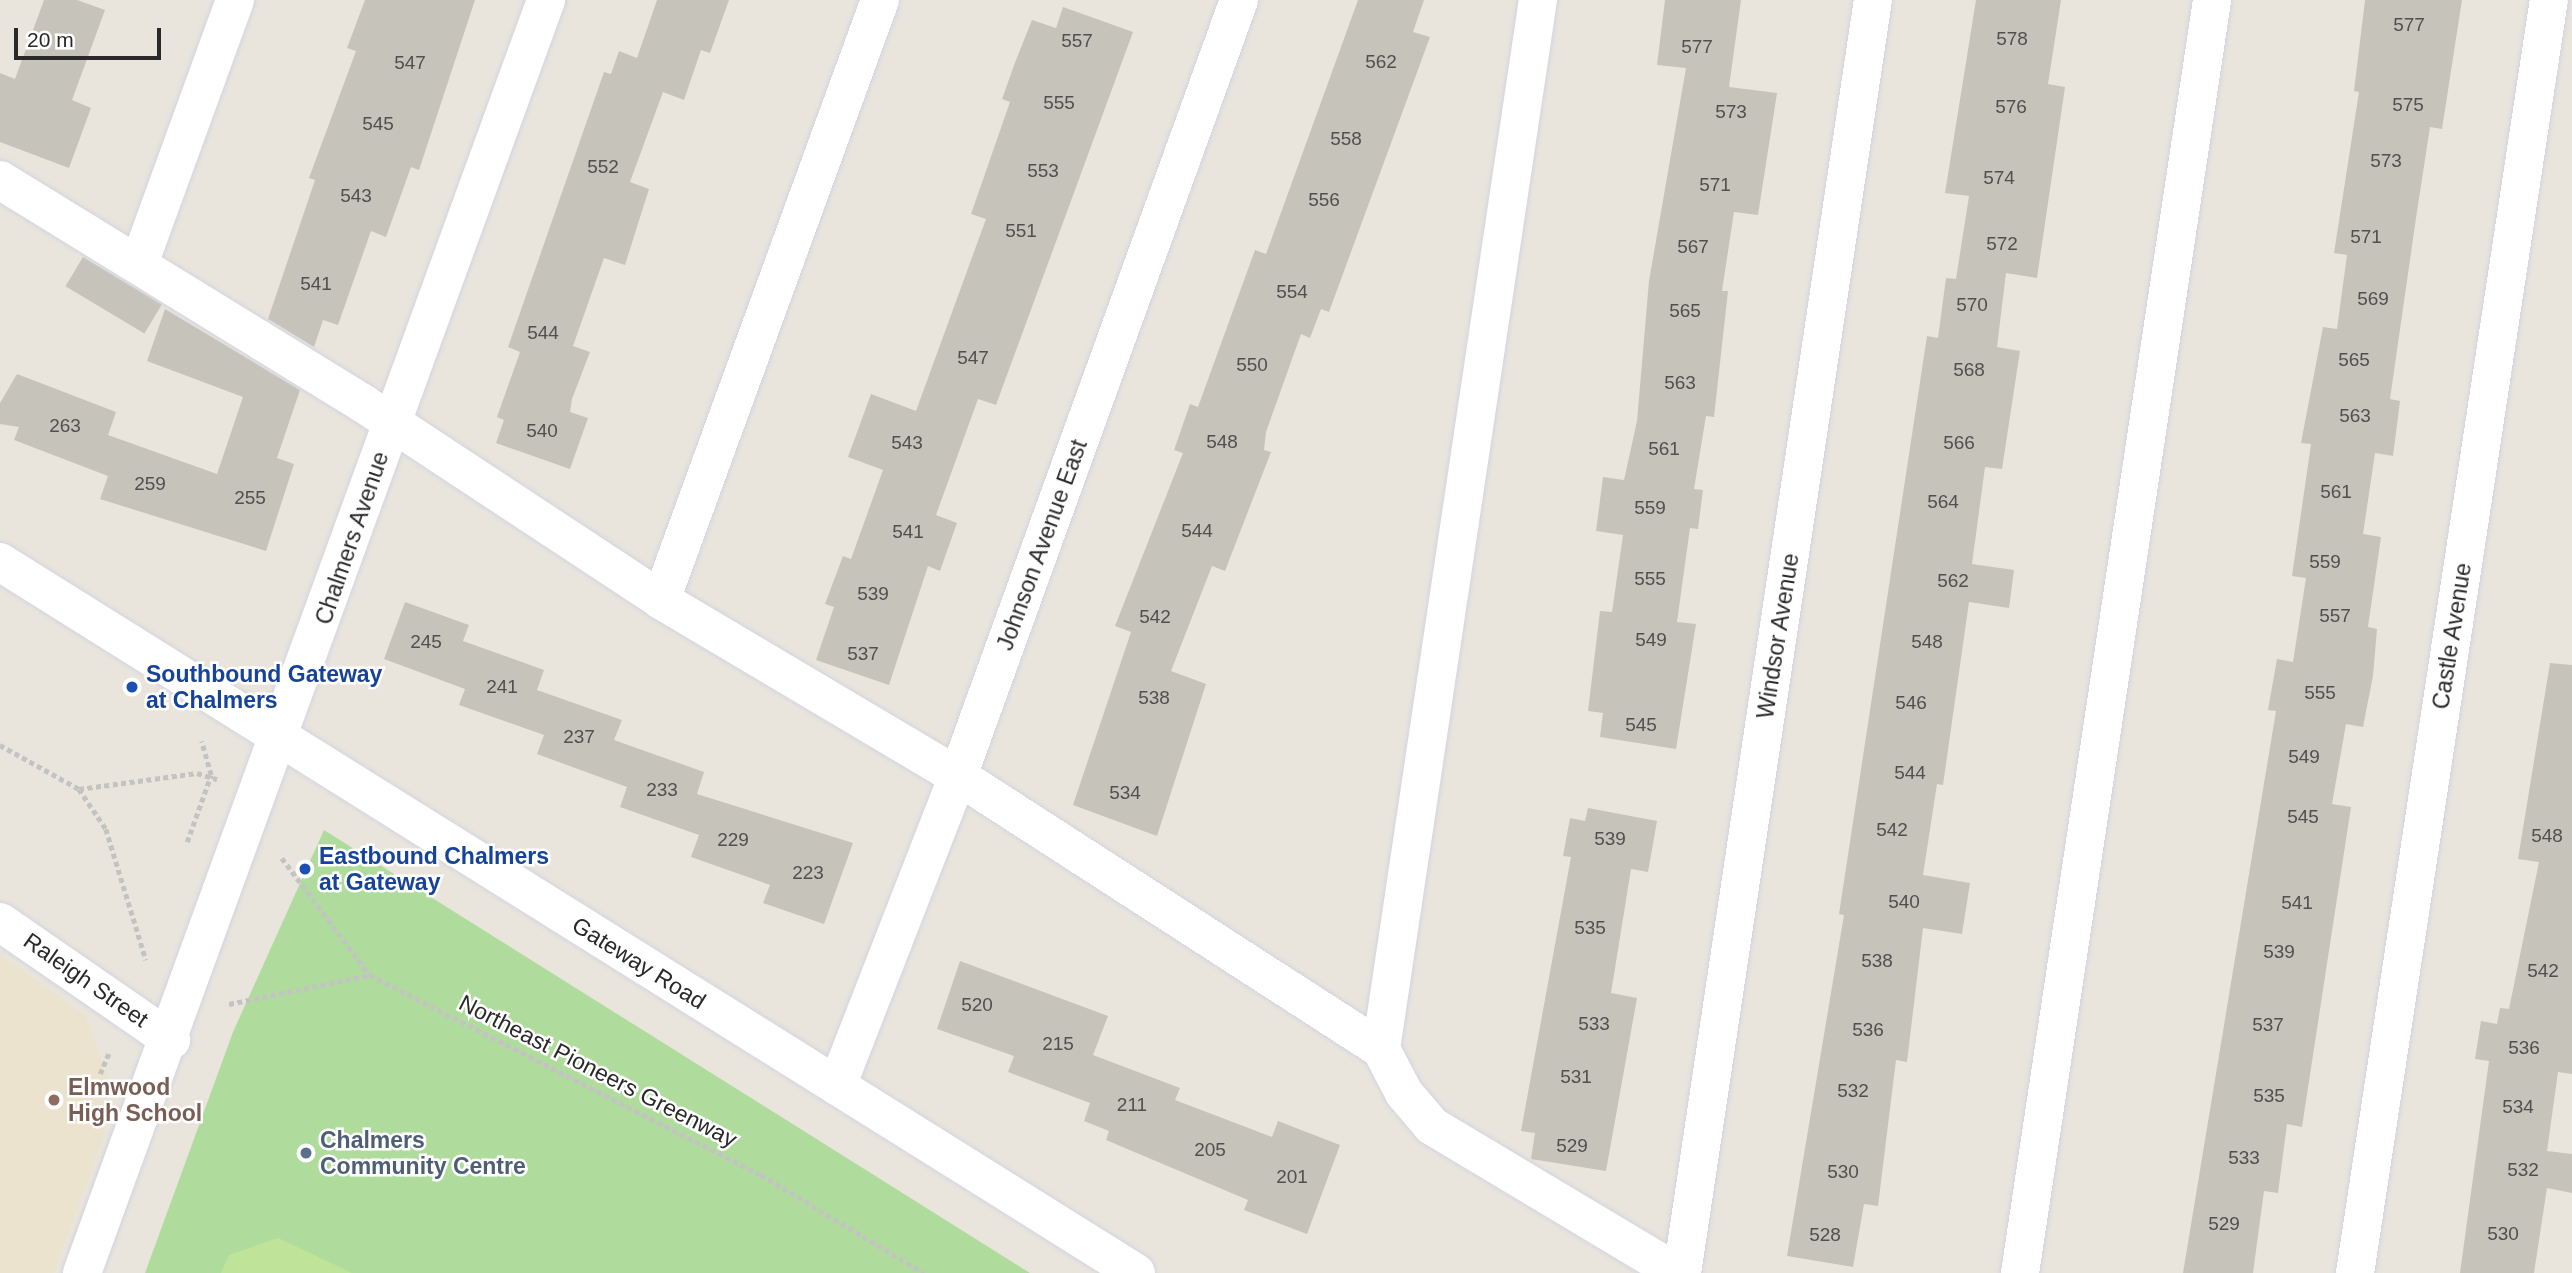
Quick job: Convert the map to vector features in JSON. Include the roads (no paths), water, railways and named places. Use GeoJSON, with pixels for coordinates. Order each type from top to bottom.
{"type":"FeatureCollection","features":[{"type":"Feature","properties":{"kind":"street"},"geometry":{"type":"LineString","coordinates":[[139,264],[235,0]]}},
{"type":"Feature","properties":{"kind":"street","name":"Chalmers Avenue"},"geometry":{"type":"LineString","coordinates":[[82,1273],[281,740],[392,423],[546,0]]}},
{"type":"Feature","properties":{"kind":"street"},"geometry":{"type":"LineString","coordinates":[[661,600],[880,0]]}},
{"type":"Feature","properties":{"kind":"street","name":"Johnson Avenue East"},"geometry":{"type":"LineString","coordinates":[[837,1086],[958,776],[1239,0]]}},
{"type":"Feature","properties":{"kind":"street"},"geometry":{"type":"LineString","coordinates":[[1381,1049],[1538,0]]}},
{"type":"Feature","properties":{"kind":"street","name":"Windsor Avenue"},"geometry":{"type":"LineString","coordinates":[[1680,1273],[1873,0]]}},
{"type":"Feature","properties":{"kind":"street"},"geometry":{"type":"LineString","coordinates":[[2021,1273],[2212,0]]}},
{"type":"Feature","properties":{"kind":"street","name":"Castle Avenue"},"geometry":{"type":"LineString","coordinates":[[2355,1273],[2549,0]]}},
{"type":"Feature","properties":{"kind":"street"},"geometry":{"type":"LineString","coordinates":[[0,180],[392,423],[661,600],[958,776],[1381,1049],[1404,1093],[1432,1126],[1680,1273]]}},
{"type":"Feature","properties":{"kind":"street","name":"Gateway Road"},"geometry":{"type":"LineString","coordinates":[[0,562],[1136,1273]]}},
{"type":"Feature","properties":{"kind":"street","name":"Raleigh Street"},"geometry":{"type":"LineString","coordinates":[[0,922],[171,1040]]}},
{"type":"Feature","properties":{"kind":"place","name":"Southbound Gateway at Chalmers"},"geometry":{"type":"Point","coordinates":[132,687]}},
{"type":"Feature","properties":{"kind":"place","name":"Eastbound Chalmers at Gateway"},"geometry":{"type":"Point","coordinates":[305,869]}},
{"type":"Feature","properties":{"kind":"place","name":"Elmwood High School"},"geometry":{"type":"Point","coordinates":[54,1100]}},
{"type":"Feature","properties":{"kind":"place","name":"Chalmers Community Centre"},"geometry":{"type":"Point","coordinates":[306,1153]}}]}
